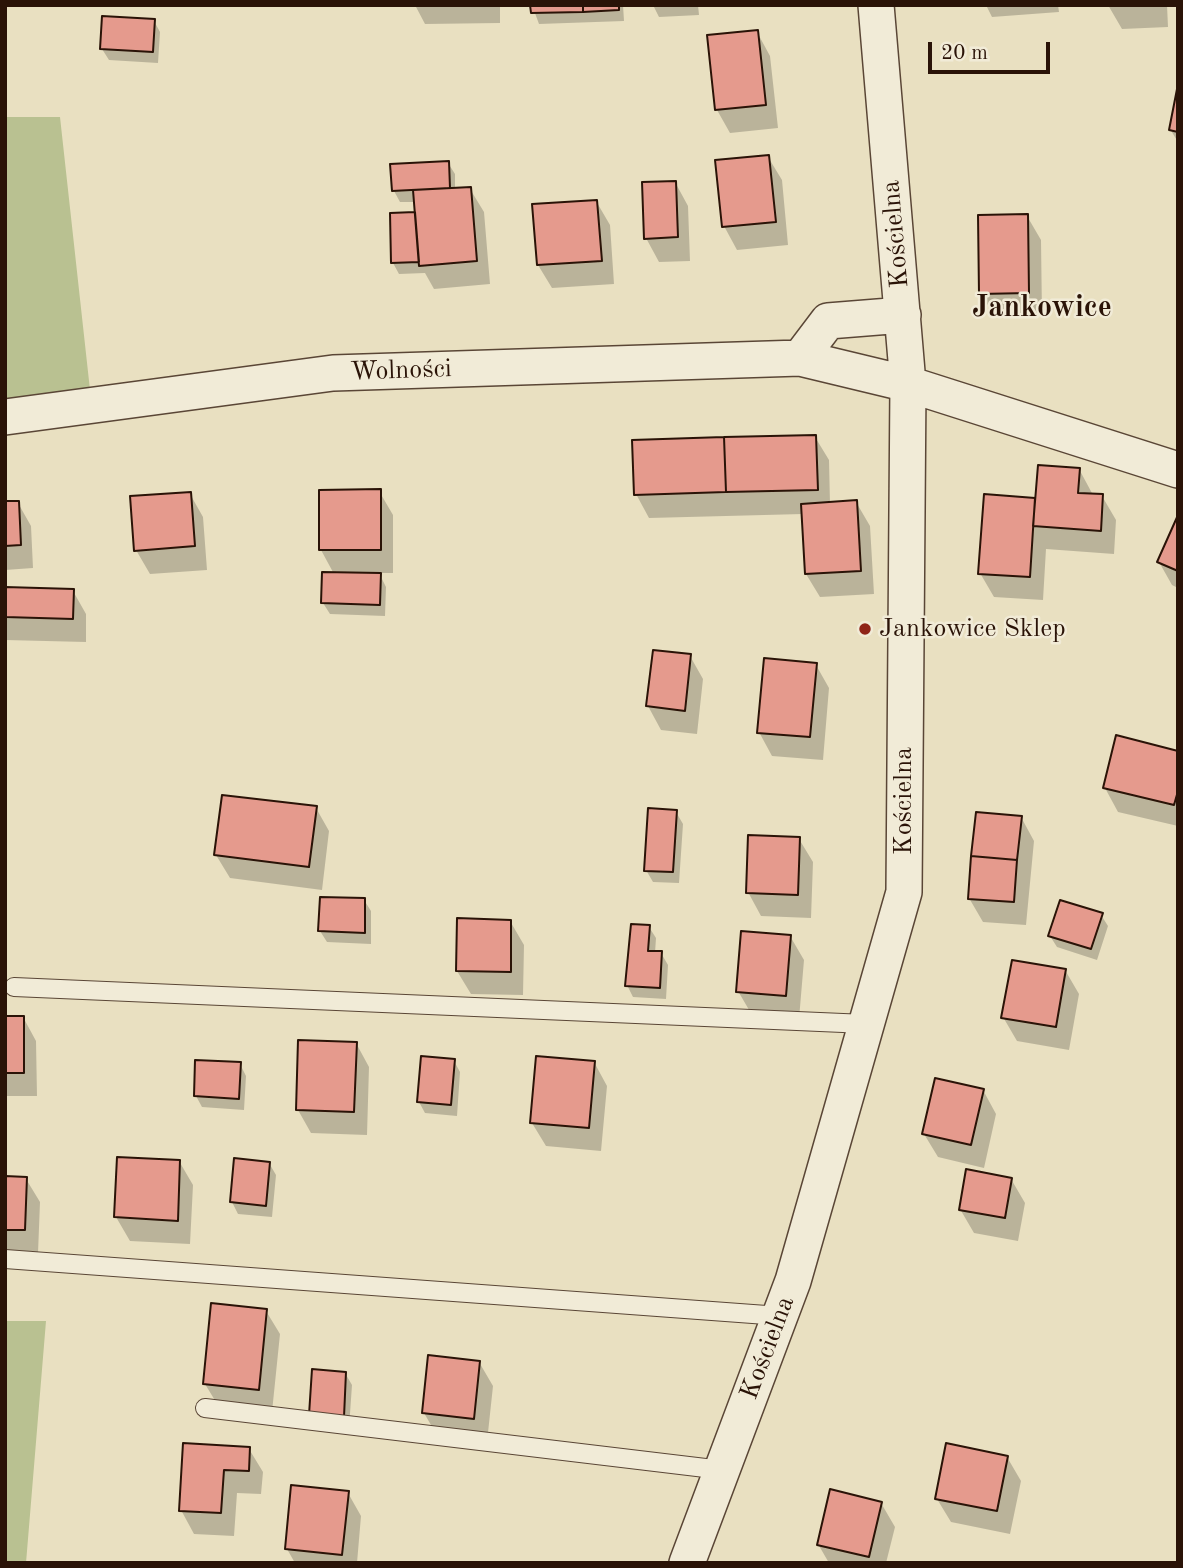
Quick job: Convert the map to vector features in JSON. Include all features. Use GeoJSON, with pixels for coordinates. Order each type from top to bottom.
{"type":"FeatureCollection","features":[{"type":"Feature","properties":{"kind":"street","name":"Kościelna"},"geometry":{"type":"LineString","coordinates":[[687,1563],[780,1316],[904,892],[908,384],[876,5]]}},
{"type":"Feature","properties":{"kind":"street"},"geometry":{"type":"LineString","coordinates":[[800,358],[828,321],[903,315]]}},
{"type":"Feature","properties":{"kind":"street","name":"Wolności"},"geometry":{"type":"LineString","coordinates":[[5,417],[333,373],[800,358],[908,384],[1178,470]]}},
{"type":"Feature","properties":{"kind":"lane"},"geometry":{"type":"LineString","coordinates":[[14,987],[866,1024]]}},
{"type":"Feature","properties":{"kind":"lane"},"geometry":{"type":"LineString","coordinates":[[5,1259],[780,1316]]}},
{"type":"Feature","properties":{"kind":"lane"},"geometry":{"type":"LineString","coordinates":[[205,1408],[722,1470]]}},
{"type":"Feature","properties":{"kind":"green space"},"geometry":{"type":"Polygon","coordinates":[[[5,117],[60,117],[90,390],[5,399],[5,117]]]}},
{"type":"Feature","properties":{"kind":"green space"},"geometry":{"type":"Polygon","coordinates":[[[5,1321],[46,1321],[26,1563],[5,1563],[5,1321]]]}},
{"type":"Feature","properties":{"kind":"building"},"geometry":{"type":"Polygon","coordinates":[[[530,5],[583,5],[583,12],[531,13],[530,5]]]}},
{"type":"Feature","properties":{"kind":"building"},"geometry":{"type":"Polygon","coordinates":[[[583,5],[619,5],[619,10],[583,12],[583,5]]]}},
{"type":"Feature","properties":{"kind":"building"},"geometry":{"type":"Polygon","coordinates":[[[102,16],[155,19],[153,52],[100,49],[102,16]]]}},
{"type":"Feature","properties":{"kind":"building"},"geometry":{"type":"Polygon","coordinates":[[[758,30],[766,105],[715,110],[707,35],[758,30]]]}},
{"type":"Feature","properties":{"kind":"building"},"geometry":{"type":"Polygon","coordinates":[[[1178,84],[1178,132],[1169,130],[1178,84]]]}},
{"type":"Feature","properties":{"kind":"building"},"geometry":{"type":"Polygon","coordinates":[[[769,155],[776,222],[722,227],[715,160],[769,155]]]}},
{"type":"Feature","properties":{"kind":"building"},"geometry":{"type":"Polygon","coordinates":[[[449,161],[450,188],[392,191],[390,164],[449,161]]]}},
{"type":"Feature","properties":{"kind":"building"},"geometry":{"type":"Polygon","coordinates":[[[676,181],[678,237],[644,239],[642,182],[676,181]]]}},
{"type":"Feature","properties":{"kind":"building"},"geometry":{"type":"Polygon","coordinates":[[[471,187],[477,261],[419,266],[413,190],[471,187]]]}},
{"type":"Feature","properties":{"kind":"building"},"geometry":{"type":"Polygon","coordinates":[[[597,200],[602,261],[537,265],[532,204],[597,200]]]}},
{"type":"Feature","properties":{"kind":"building"},"geometry":{"type":"Polygon","coordinates":[[[415,212],[419,262],[391,263],[390,213],[415,212]]]}},
{"type":"Feature","properties":{"kind":"building"},"geometry":{"type":"Polygon","coordinates":[[[1028,214],[1029,293],[979,294],[978,215],[1028,214]]]}},
{"type":"Feature","properties":{"kind":"building"},"geometry":{"type":"Polygon","coordinates":[[[816,435],[818,490],[726,492],[724,437],[816,435]]]}},
{"type":"Feature","properties":{"kind":"building"},"geometry":{"type":"Polygon","coordinates":[[[724,437],[726,492],[634,495],[632,440],[724,437]]]}},
{"type":"Feature","properties":{"kind":"building"},"geometry":{"type":"Polygon","coordinates":[[[1038,465],[1080,468],[1078,493],[1103,494],[1101,531],[1033,526],[1038,465]]]}},
{"type":"Feature","properties":{"kind":"building"},"geometry":{"type":"Polygon","coordinates":[[[381,489],[381,550],[319,550],[319,490],[381,489]]]}},
{"type":"Feature","properties":{"kind":"building"},"geometry":{"type":"Polygon","coordinates":[[[191,492],[195,546],[134,551],[130,496],[191,492]]]}},
{"type":"Feature","properties":{"kind":"building"},"geometry":{"type":"Polygon","coordinates":[[[984,494],[1035,498],[1030,577],[978,574],[984,494]]]}},
{"type":"Feature","properties":{"kind":"building"},"geometry":{"type":"Polygon","coordinates":[[[857,500],[861,571],[805,574],[801,504],[857,500]]]}},
{"type":"Feature","properties":{"kind":"building"},"geometry":{"type":"Polygon","coordinates":[[[5,501],[19,501],[21,545],[5,546],[5,501]]]}},
{"type":"Feature","properties":{"kind":"building"},"geometry":{"type":"Polygon","coordinates":[[[1178,515],[1178,571],[1157,562],[1178,515]]]}},
{"type":"Feature","properties":{"kind":"building"},"geometry":{"type":"Polygon","coordinates":[[[322,572],[381,573],[380,605],[321,603],[322,572]]]}},
{"type":"Feature","properties":{"kind":"building"},"geometry":{"type":"Polygon","coordinates":[[[5,587],[74,589],[73,619],[5,617],[5,587]]]}},
{"type":"Feature","properties":{"kind":"building"},"geometry":{"type":"Polygon","coordinates":[[[653,650],[691,654],[685,711],[646,706],[653,650]]]}},
{"type":"Feature","properties":{"kind":"building"},"geometry":{"type":"Polygon","coordinates":[[[764,658],[817,663],[810,737],[757,733],[764,658]]]}},
{"type":"Feature","properties":{"kind":"building"},"geometry":{"type":"Polygon","coordinates":[[[1116,735],[1178,751],[1178,791],[1174,805],[1103,788],[1116,735]]]}},
{"type":"Feature","properties":{"kind":"building"},"geometry":{"type":"Polygon","coordinates":[[[222,795],[317,806],[309,867],[214,855],[222,795]]]}},
{"type":"Feature","properties":{"kind":"building"},"geometry":{"type":"Polygon","coordinates":[[[648,808],[677,810],[673,872],[644,871],[648,808]]]}},
{"type":"Feature","properties":{"kind":"building"},"geometry":{"type":"Polygon","coordinates":[[[976,812],[1022,816],[1017,860],[971,856],[976,812]]]}},
{"type":"Feature","properties":{"kind":"building"},"geometry":{"type":"Polygon","coordinates":[[[748,835],[800,837],[798,895],[746,893],[748,835]]]}},
{"type":"Feature","properties":{"kind":"building"},"geometry":{"type":"Polygon","coordinates":[[[971,856],[1017,860],[1014,902],[968,899],[971,856]]]}},
{"type":"Feature","properties":{"kind":"building"},"geometry":{"type":"Polygon","coordinates":[[[320,897],[365,898],[365,933],[318,931],[320,897]]]}},
{"type":"Feature","properties":{"kind":"building"},"geometry":{"type":"Polygon","coordinates":[[[1060,900],[1103,913],[1091,949],[1048,936],[1060,900]]]}},
{"type":"Feature","properties":{"kind":"building"},"geometry":{"type":"Polygon","coordinates":[[[457,918],[511,920],[511,972],[456,971],[457,918]]]}},
{"type":"Feature","properties":{"kind":"building"},"geometry":{"type":"Polygon","coordinates":[[[631,924],[650,925],[648,951],[662,951],[660,988],[625,986],[631,924]]]}},
{"type":"Feature","properties":{"kind":"building"},"geometry":{"type":"Polygon","coordinates":[[[741,931],[791,935],[786,996],[736,992],[741,931]]]}},
{"type":"Feature","properties":{"kind":"building"},"geometry":{"type":"Polygon","coordinates":[[[1012,960],[1066,969],[1056,1027],[1001,1018],[1012,960]]]}},
{"type":"Feature","properties":{"kind":"building"},"geometry":{"type":"Polygon","coordinates":[[[5,1016],[24,1016],[24,1073],[5,1073],[5,1016]]]}},
{"type":"Feature","properties":{"kind":"building"},"geometry":{"type":"Polygon","coordinates":[[[298,1040],[357,1042],[354,1112],[296,1110],[298,1040]]]}},
{"type":"Feature","properties":{"kind":"building"},"geometry":{"type":"Polygon","coordinates":[[[421,1056],[455,1059],[451,1105],[417,1102],[421,1056]]]}},
{"type":"Feature","properties":{"kind":"building"},"geometry":{"type":"Polygon","coordinates":[[[536,1056],[595,1061],[589,1128],[530,1123],[536,1056]]]}},
{"type":"Feature","properties":{"kind":"building"},"geometry":{"type":"Polygon","coordinates":[[[195,1060],[241,1062],[239,1099],[194,1096],[195,1060]]]}},
{"type":"Feature","properties":{"kind":"building"},"geometry":{"type":"Polygon","coordinates":[[[935,1078],[984,1089],[971,1145],[922,1134],[935,1078]]]}},
{"type":"Feature","properties":{"kind":"building"},"geometry":{"type":"Polygon","coordinates":[[[117,1157],[180,1160],[178,1221],[114,1217],[117,1157]]]}},
{"type":"Feature","properties":{"kind":"building"},"geometry":{"type":"Polygon","coordinates":[[[234,1158],[270,1162],[266,1206],[230,1202],[234,1158]]]}},
{"type":"Feature","properties":{"kind":"building"},"geometry":{"type":"Polygon","coordinates":[[[966,1169],[1012,1178],[1005,1218],[959,1210],[966,1169]]]}},
{"type":"Feature","properties":{"kind":"building"},"geometry":{"type":"Polygon","coordinates":[[[5,1176],[27,1177],[25,1230],[5,1230],[5,1176]]]}},
{"type":"Feature","properties":{"kind":"building"},"geometry":{"type":"Polygon","coordinates":[[[211,1303],[267,1309],[259,1390],[203,1384],[211,1303]]]}},
{"type":"Feature","properties":{"kind":"building"},"geometry":{"type":"Polygon","coordinates":[[[428,1355],[480,1361],[474,1419],[422,1413],[428,1355]]]}},
{"type":"Feature","properties":{"kind":"building"},"geometry":{"type":"Polygon","coordinates":[[[312,1369],[346,1372],[344,1417],[309,1415],[312,1369]]]}},
{"type":"Feature","properties":{"kind":"building"},"geometry":{"type":"Polygon","coordinates":[[[183,1443],[250,1447],[249,1471],[224,1470],[221,1513],[179,1511],[183,1443]]]}},
{"type":"Feature","properties":{"kind":"building"},"geometry":{"type":"Polygon","coordinates":[[[946,1443],[1008,1456],[997,1511],[935,1499],[946,1443]]]}},
{"type":"Feature","properties":{"kind":"building"},"geometry":{"type":"Polygon","coordinates":[[[291,1485],[349,1491],[342,1555],[285,1549],[291,1485]]]}},
{"type":"Feature","properties":{"kind":"building"},"geometry":{"type":"Polygon","coordinates":[[[830,1489],[882,1502],[869,1557],[817,1545],[830,1489]]]}},
{"type":"Feature","properties":{"kind":"place","name":"Jankowice Sklep"},"geometry":{"type":"Point","coordinates":[865,629]}},
{"type":"Feature","properties":{"kind":"district","name":"Jankowice"},"geometry":{"type":"Point","coordinates":[1042,308]}}]}
